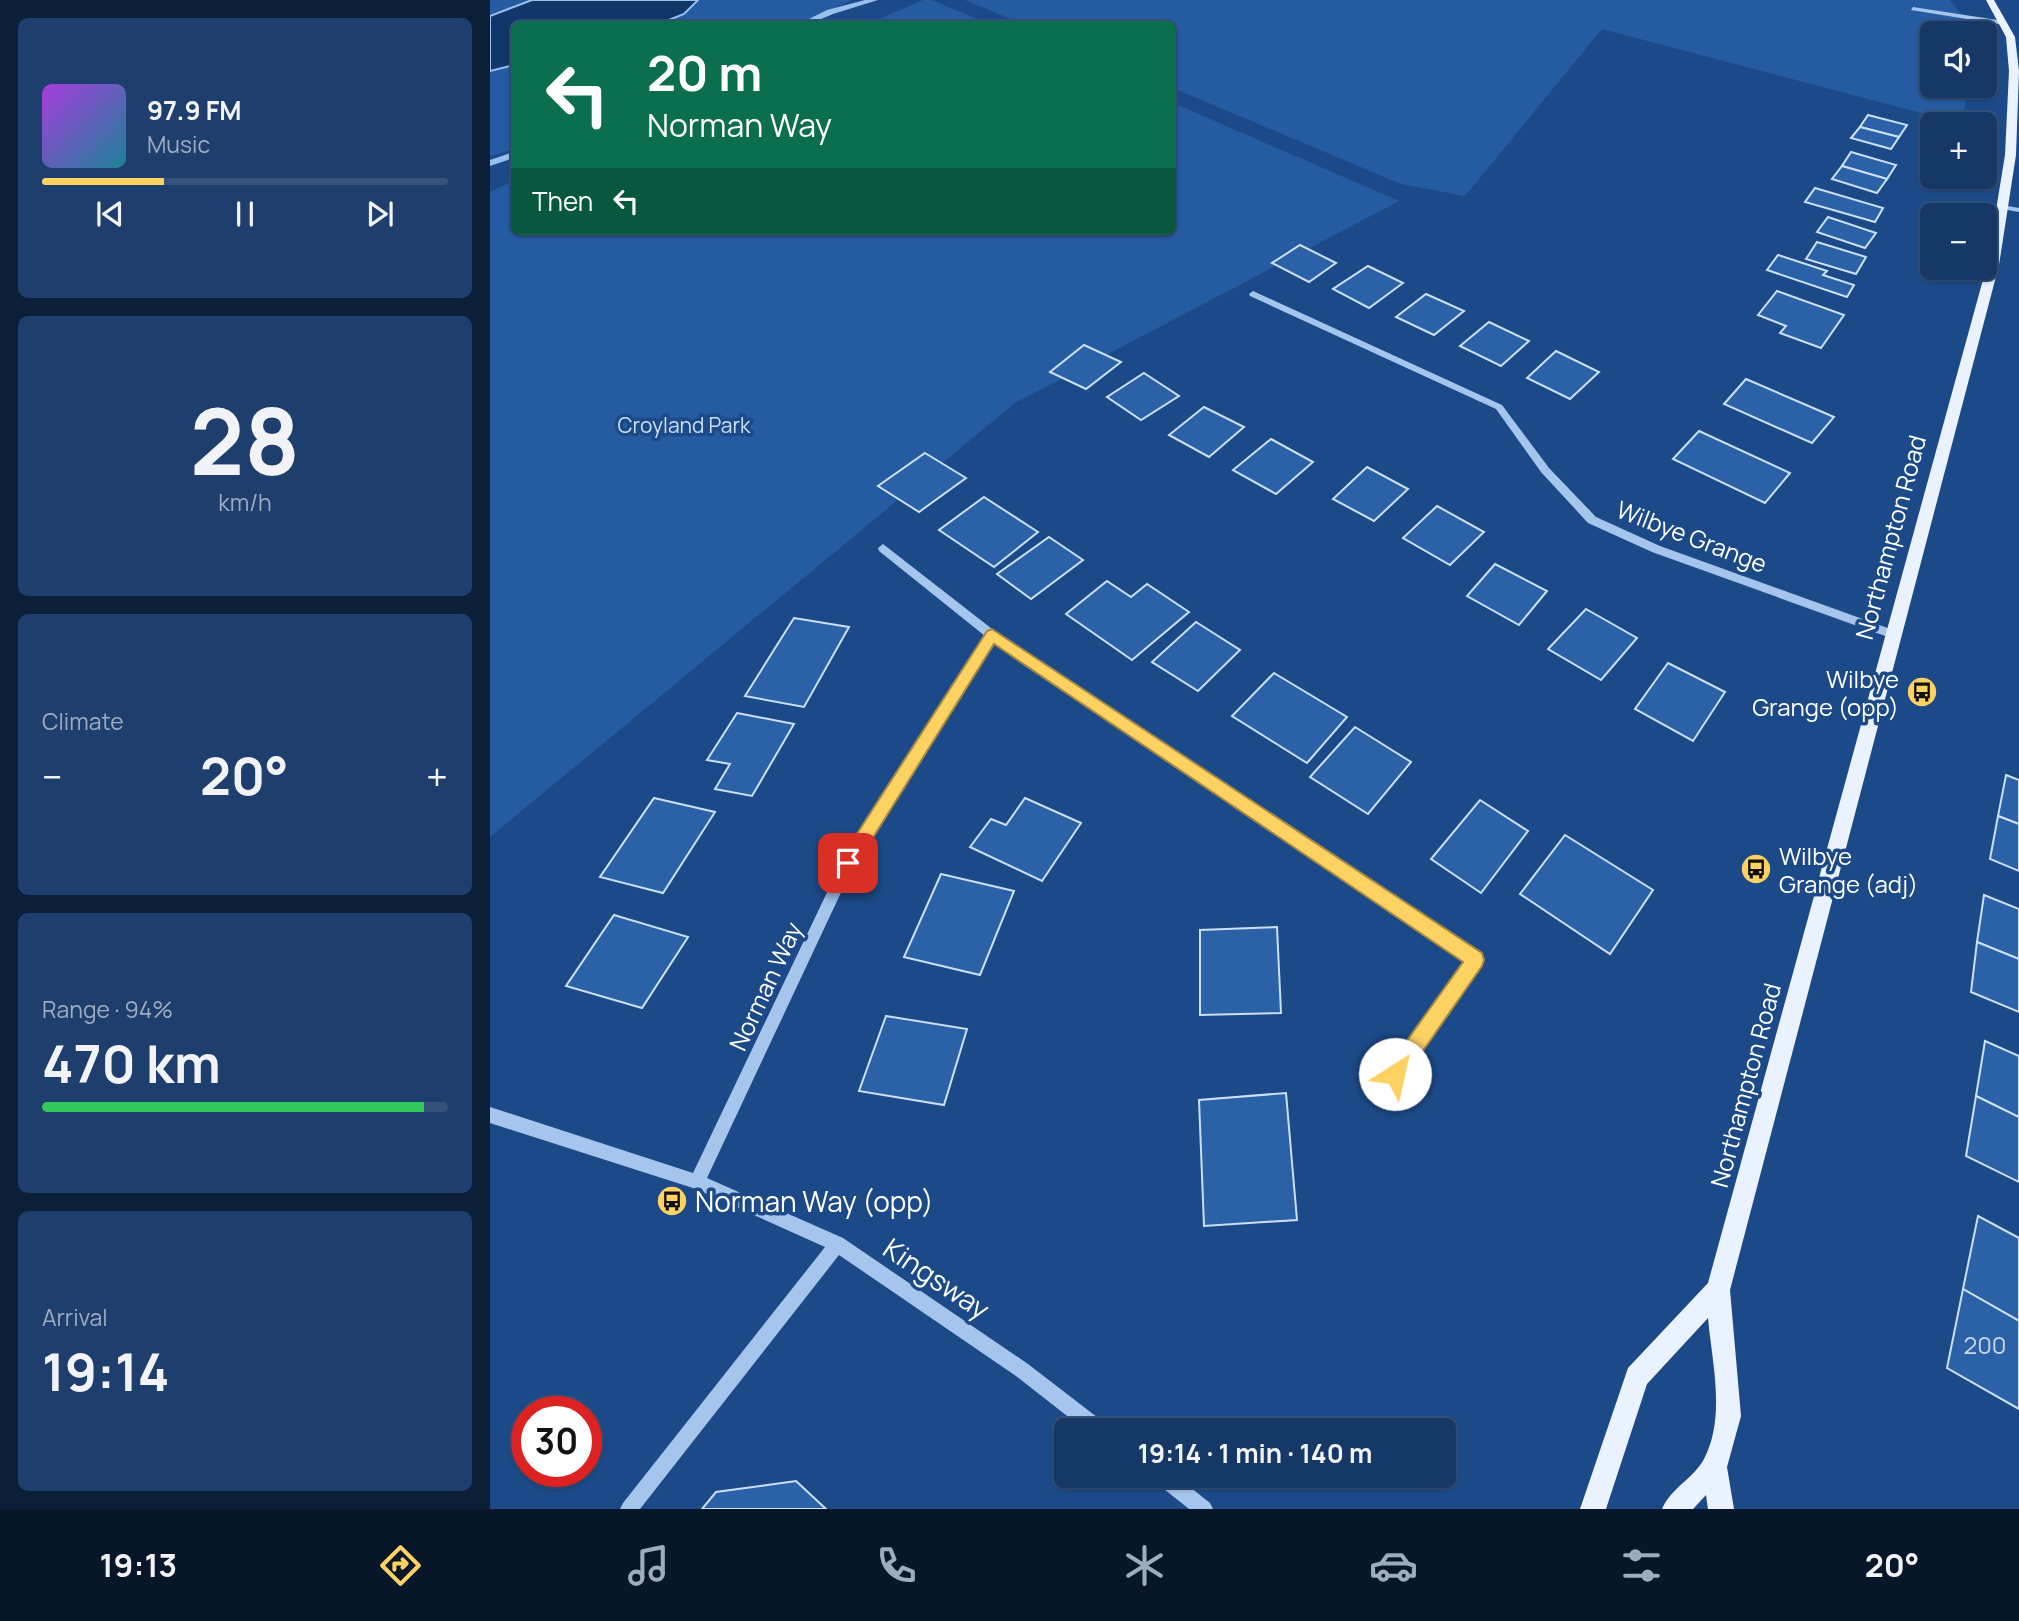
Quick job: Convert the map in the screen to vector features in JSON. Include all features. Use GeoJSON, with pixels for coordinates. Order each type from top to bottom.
{"type":"FeatureCollection","features":[{"type":"Feature","properties":{"kind":"main road","name":"Northampton Road"},"geometry":{"type":"LineString","coordinates":[[1721,1509],[1714,1467],[1729,1416],[1718,1290],[1989,278],[2005,207],[2014,148],[2016,99],[2012,42],[1990,0]]}},
{"type":"Feature","properties":{"kind":"main road","name":"Northampton Road"},"geometry":{"type":"LineString","coordinates":[[1592,1509],[1637,1377],[1718,1290]]}},
{"type":"Feature","properties":{"kind":"main road","name":"Northampton Road"},"geometry":{"type":"LineString","coordinates":[[1675,1509],[1714,1467]]}},
{"type":"Feature","properties":{"kind":"street"},"geometry":{"type":"LineString","coordinates":[[1913,9],[2004,23]]}},
{"type":"Feature","properties":{"kind":"street"},"geometry":{"type":"LineString","coordinates":[[2005,207],[2019,210]]}},
{"type":"Feature","properties":{"kind":"street","name":"Wilbye Grange"},"geometry":{"type":"LineString","coordinates":[[1253,294],[1499,407],[1545,470],[1592,520],[1656,549],[1892,634]]}},
{"type":"Feature","properties":{"kind":"street"},"geometry":{"type":"LineString","coordinates":[[883,548],[992,635],[1475,960],[1395,1074]]}},
{"type":"Feature","properties":{"kind":"street","name":"Norman Way"},"geometry":{"type":"LineString","coordinates":[[697,1182],[848,863],[992,635]]}},
{"type":"Feature","properties":{"kind":"street","name":"Kingsway"},"geometry":{"type":"LineString","coordinates":[[490,1115],[697,1182],[837,1244],[1022,1370],[1084,1418]]}},
{"type":"Feature","properties":{"kind":"street"},"geometry":{"type":"LineString","coordinates":[[629,1509],[837,1244]]}},
{"type":"Feature","properties":{"kind":"street"},"geometry":{"type":"LineString","coordinates":[[1177,1488],[1204,1509]]}},
{"type":"Feature","properties":{"kind":"green space"},"geometry":{"type":"Polygon","coordinates":[[[490,0],[852,0],[805,21],[511,21],[511,150],[490,156],[490,0]]]}},
{"type":"Feature","properties":{"kind":"green space"},"geometry":{"type":"Polygon","coordinates":[[[923,0],[932,0],[982,21],[875,21],[923,0]]]}},
{"type":"Feature","properties":{"kind":"green space"},"geometry":{"type":"Polygon","coordinates":[[[965,0],[1950,0],[1966,21],[1920,21],[1920,98],[1966,98],[1964,112],[1920,113],[1602,29],[1465,196],[1401,184],[1176,89],[1176,21],[1016,21],[965,0]]]}},
{"type":"Feature","properties":{"kind":"green space","name":"Croyland Park"},"geometry":{"type":"Polygon","coordinates":[[[1176,104],[1399,201],[1015,403],[490,837],[490,192],[511,182],[511,235],[1176,235],[1176,104]]]}},
{"type":"Feature","properties":{"kind":"shaded area"},"geometry":{"type":"Polygon","coordinates":[[[532,0],[698,0],[684,14],[666,21],[511,21],[511,66],[490,71],[490,16],[532,0]]]}},
{"type":"Feature","properties":{"kind":"building"},"geometry":{"type":"Polygon","coordinates":[[[1868,115],[1907,125],[1899,137],[1860,127],[1868,115]]]}},
{"type":"Feature","properties":{"kind":"building"},"geometry":{"type":"Polygon","coordinates":[[[1860,127],[1899,137],[1891,149],[1851,138],[1860,127]]]}},
{"type":"Feature","properties":{"kind":"building"},"geometry":{"type":"Polygon","coordinates":[[[1851,152],[1896,165],[1887,179],[1842,166],[1851,152]]]}},
{"type":"Feature","properties":{"kind":"building"},"geometry":{"type":"Polygon","coordinates":[[[1842,166],[1887,179],[1877,193],[1832,179],[1842,166]]]}},
{"type":"Feature","properties":{"kind":"building"},"geometry":{"type":"Polygon","coordinates":[[[1815,188],[1883,208],[1875,222],[1805,202],[1815,188]]]}},
{"type":"Feature","properties":{"kind":"building"},"geometry":{"type":"Polygon","coordinates":[[[1828,217],[1876,233],[1865,248],[1817,232],[1828,217]]]}},
{"type":"Feature","properties":{"kind":"building"},"geometry":{"type":"Polygon","coordinates":[[[1817,242],[1866,257],[1856,274],[1806,259],[1817,242]]]}},
{"type":"Feature","properties":{"kind":"building"},"geometry":{"type":"Polygon","coordinates":[[[1300,245],[1336,263],[1309,282],[1272,263],[1300,245]]]}},
{"type":"Feature","properties":{"kind":"building"},"geometry":{"type":"Polygon","coordinates":[[[1778,255],[1827,271],[1823,275],[1854,285],[1847,297],[1767,270],[1778,255]]]}},
{"type":"Feature","properties":{"kind":"building"},"geometry":{"type":"Polygon","coordinates":[[[1368,266],[1403,283],[1369,308],[1333,289],[1368,266]]]}},
{"type":"Feature","properties":{"kind":"building"},"geometry":{"type":"Polygon","coordinates":[[[1777,291],[1844,315],[1821,348],[1780,333],[1786,326],[1758,315],[1777,291]]]}},
{"type":"Feature","properties":{"kind":"building"},"geometry":{"type":"Polygon","coordinates":[[[1426,294],[1464,311],[1434,335],[1396,317],[1426,294]]]}},
{"type":"Feature","properties":{"kind":"building"},"geometry":{"type":"Polygon","coordinates":[[[1489,322],[1529,341],[1501,366],[1460,346],[1489,322]]]}},
{"type":"Feature","properties":{"kind":"building"},"geometry":{"type":"Polygon","coordinates":[[[1084,345],[1121,362],[1086,389],[1050,372],[1084,345]]]}},
{"type":"Feature","properties":{"kind":"building"},"geometry":{"type":"Polygon","coordinates":[[[1556,351],[1599,372],[1570,399],[1527,378],[1556,351]]]}},
{"type":"Feature","properties":{"kind":"building"},"geometry":{"type":"Polygon","coordinates":[[[1144,373],[1179,396],[1141,420],[1107,397],[1144,373]]]}},
{"type":"Feature","properties":{"kind":"building"},"geometry":{"type":"Polygon","coordinates":[[[1746,379],[1834,417],[1812,443],[1724,404],[1746,379]]]}},
{"type":"Feature","properties":{"kind":"building"},"geometry":{"type":"Polygon","coordinates":[[[1204,407],[1244,427],[1209,457],[1169,435],[1204,407]]]}},
{"type":"Feature","properties":{"kind":"building"},"geometry":{"type":"Polygon","coordinates":[[[1699,431],[1790,473],[1765,503],[1673,459],[1699,431]]]}},
{"type":"Feature","properties":{"kind":"building"},"geometry":{"type":"Polygon","coordinates":[[[1271,439],[1313,462],[1276,494],[1233,470],[1271,439]]]}},
{"type":"Feature","properties":{"kind":"building"},"geometry":{"type":"Polygon","coordinates":[[[925,453],[966,478],[919,512],[878,486],[925,453]]]}},
{"type":"Feature","properties":{"kind":"building"},"geometry":{"type":"Polygon","coordinates":[[[1367,467],[1408,489],[1374,521],[1333,499],[1367,467]]]}},
{"type":"Feature","properties":{"kind":"building"},"geometry":{"type":"Polygon","coordinates":[[[984,497],[1038,532],[994,567],[939,530],[984,497]]]}},
{"type":"Feature","properties":{"kind":"building"},"geometry":{"type":"Polygon","coordinates":[[[1437,506],[1484,532],[1450,565],[1403,538],[1437,506]]]}},
{"type":"Feature","properties":{"kind":"building"},"geometry":{"type":"Polygon","coordinates":[[[1049,537],[1083,560],[1031,599],[997,574],[1049,537]]]}},
{"type":"Feature","properties":{"kind":"building"},"geometry":{"type":"Polygon","coordinates":[[[1495,564],[1547,591],[1519,625],[1467,596],[1495,564]]]}},
{"type":"Feature","properties":{"kind":"building"},"geometry":{"type":"Polygon","coordinates":[[[1107,581],[1131,597],[1147,584],[1189,612],[1132,660],[1066,614],[1107,581]]]}},
{"type":"Feature","properties":{"kind":"building"},"geometry":{"type":"Polygon","coordinates":[[[1586,609],[1637,638],[1601,680],[1548,649],[1586,609]]]}},
{"type":"Feature","properties":{"kind":"building"},"geometry":{"type":"Polygon","coordinates":[[[794,618],[849,627],[804,707],[745,696],[794,618]]]}},
{"type":"Feature","properties":{"kind":"building"},"geometry":{"type":"Polygon","coordinates":[[[1196,622],[1240,650],[1198,691],[1152,662],[1196,622]]]}},
{"type":"Feature","properties":{"kind":"building"},"geometry":{"type":"Polygon","coordinates":[[[1668,663],[1725,692],[1693,741],[1635,709],[1668,663]]]}},
{"type":"Feature","properties":{"kind":"building"},"geometry":{"type":"Polygon","coordinates":[[[1274,673],[1347,717],[1307,763],[1232,716],[1274,673]]]}},
{"type":"Feature","properties":{"kind":"building"},"geometry":{"type":"Polygon","coordinates":[[[737,713],[794,724],[752,796],[715,789],[730,764],[707,760],[737,713]]]}},
{"type":"Feature","properties":{"kind":"building"},"geometry":{"type":"Polygon","coordinates":[[[1355,727],[1411,762],[1368,814],[1310,777],[1355,727]]]}},
{"type":"Feature","properties":{"kind":"building"},"geometry":{"type":"Polygon","coordinates":[[[2006,775],[2019,780],[2019,824],[1998,816],[2006,775]]]}},
{"type":"Feature","properties":{"kind":"building"},"geometry":{"type":"Polygon","coordinates":[[[654,798],[715,812],[663,893],[600,877],[654,798]]]}},
{"type":"Feature","properties":{"kind":"building"},"geometry":{"type":"Polygon","coordinates":[[[1025,798],[1081,823],[1042,881],[970,847],[991,819],[1006,825],[1025,798]]]}},
{"type":"Feature","properties":{"kind":"building"},"geometry":{"type":"Polygon","coordinates":[[[1480,800],[1528,831],[1481,893],[1431,859],[1480,800]]]}},
{"type":"Feature","properties":{"kind":"building"},"geometry":{"type":"Polygon","coordinates":[[[1998,816],[2019,824],[2019,871],[1990,859],[1998,816]]]}},
{"type":"Feature","properties":{"kind":"building"},"geometry":{"type":"Polygon","coordinates":[[[1565,835],[1653,890],[1610,954],[1520,894],[1565,835]]]}},
{"type":"Feature","properties":{"kind":"building"},"geometry":{"type":"Polygon","coordinates":[[[941,874],[1014,891],[980,975],[904,957],[941,874]]]}},
{"type":"Feature","properties":{"kind":"building"},"geometry":{"type":"Polygon","coordinates":[[[1984,895],[2019,909],[2019,959],[1977,942],[1984,895]]]}},
{"type":"Feature","properties":{"kind":"building"},"geometry":{"type":"Polygon","coordinates":[[[614,915],[688,937],[642,1008],[566,986],[614,915]]]}},
{"type":"Feature","properties":{"kind":"building"},"geometry":{"type":"Polygon","coordinates":[[[1277,927],[1281,1013],[1200,1015],[1200,930],[1277,927]]]}},
{"type":"Feature","properties":{"kind":"building"},"geometry":{"type":"Polygon","coordinates":[[[1977,942],[2019,959],[2019,1012],[1971,992],[1977,942]]]}},
{"type":"Feature","properties":{"kind":"building"},"geometry":{"type":"Polygon","coordinates":[[[886,1016],[967,1029],[944,1105],[859,1091],[886,1016]]]}},
{"type":"Feature","properties":{"kind":"building"},"geometry":{"type":"Polygon","coordinates":[[[1985,1041],[2019,1056],[2019,1117],[1976,1096],[1985,1041]]]}},
{"type":"Feature","properties":{"kind":"building"},"geometry":{"type":"Polygon","coordinates":[[[1286,1093],[1297,1220],[1204,1226],[1199,1100],[1286,1093]]]}},
{"type":"Feature","properties":{"kind":"building"},"geometry":{"type":"Polygon","coordinates":[[[1976,1096],[2019,1117],[2019,1182],[1966,1156],[1976,1096]]]}},
{"type":"Feature","properties":{"kind":"building"},"geometry":{"type":"Polygon","coordinates":[[[1978,1216],[2019,1238],[2019,1321],[1963,1289],[1978,1216]]]}},
{"type":"Feature","properties":{"kind":"building"},"geometry":{"type":"Polygon","coordinates":[[[1963,1289],[2019,1321],[2019,1409],[1947,1368],[1963,1289]]]}},
{"type":"Feature","properties":{"kind":"building"},"geometry":{"type":"Polygon","coordinates":[[[796,1481],[826,1509],[702,1509],[716,1492],[796,1481]]]}},
{"type":"Feature","properties":{"kind":"waterway"},"geometry":{"type":"LineString","coordinates":[[810,21],[830,12],[874,0]]}},
{"type":"Feature","properties":{"kind":"waterway"},"geometry":{"type":"LineString","coordinates":[[490,163],[511,156]]}},
{"type":"Feature","properties":{"kind":"place","name":"Wilbye Grange (opp)"},"geometry":{"type":"Point","coordinates":[1922,692]}},
{"type":"Feature","properties":{"kind":"place","name":"Wilbye Grange (adj)"},"geometry":{"type":"Point","coordinates":[1756,869]}},
{"type":"Feature","properties":{"kind":"place","name":"Norman Way (opp)"},"geometry":{"type":"Point","coordinates":[672,1201]}},
{"type":"Feature","properties":{"kind":"route"},"geometry":{"type":"LineString","coordinates":[[848,863],[992,635],[1475,960],[1395,1074]]}}]}
